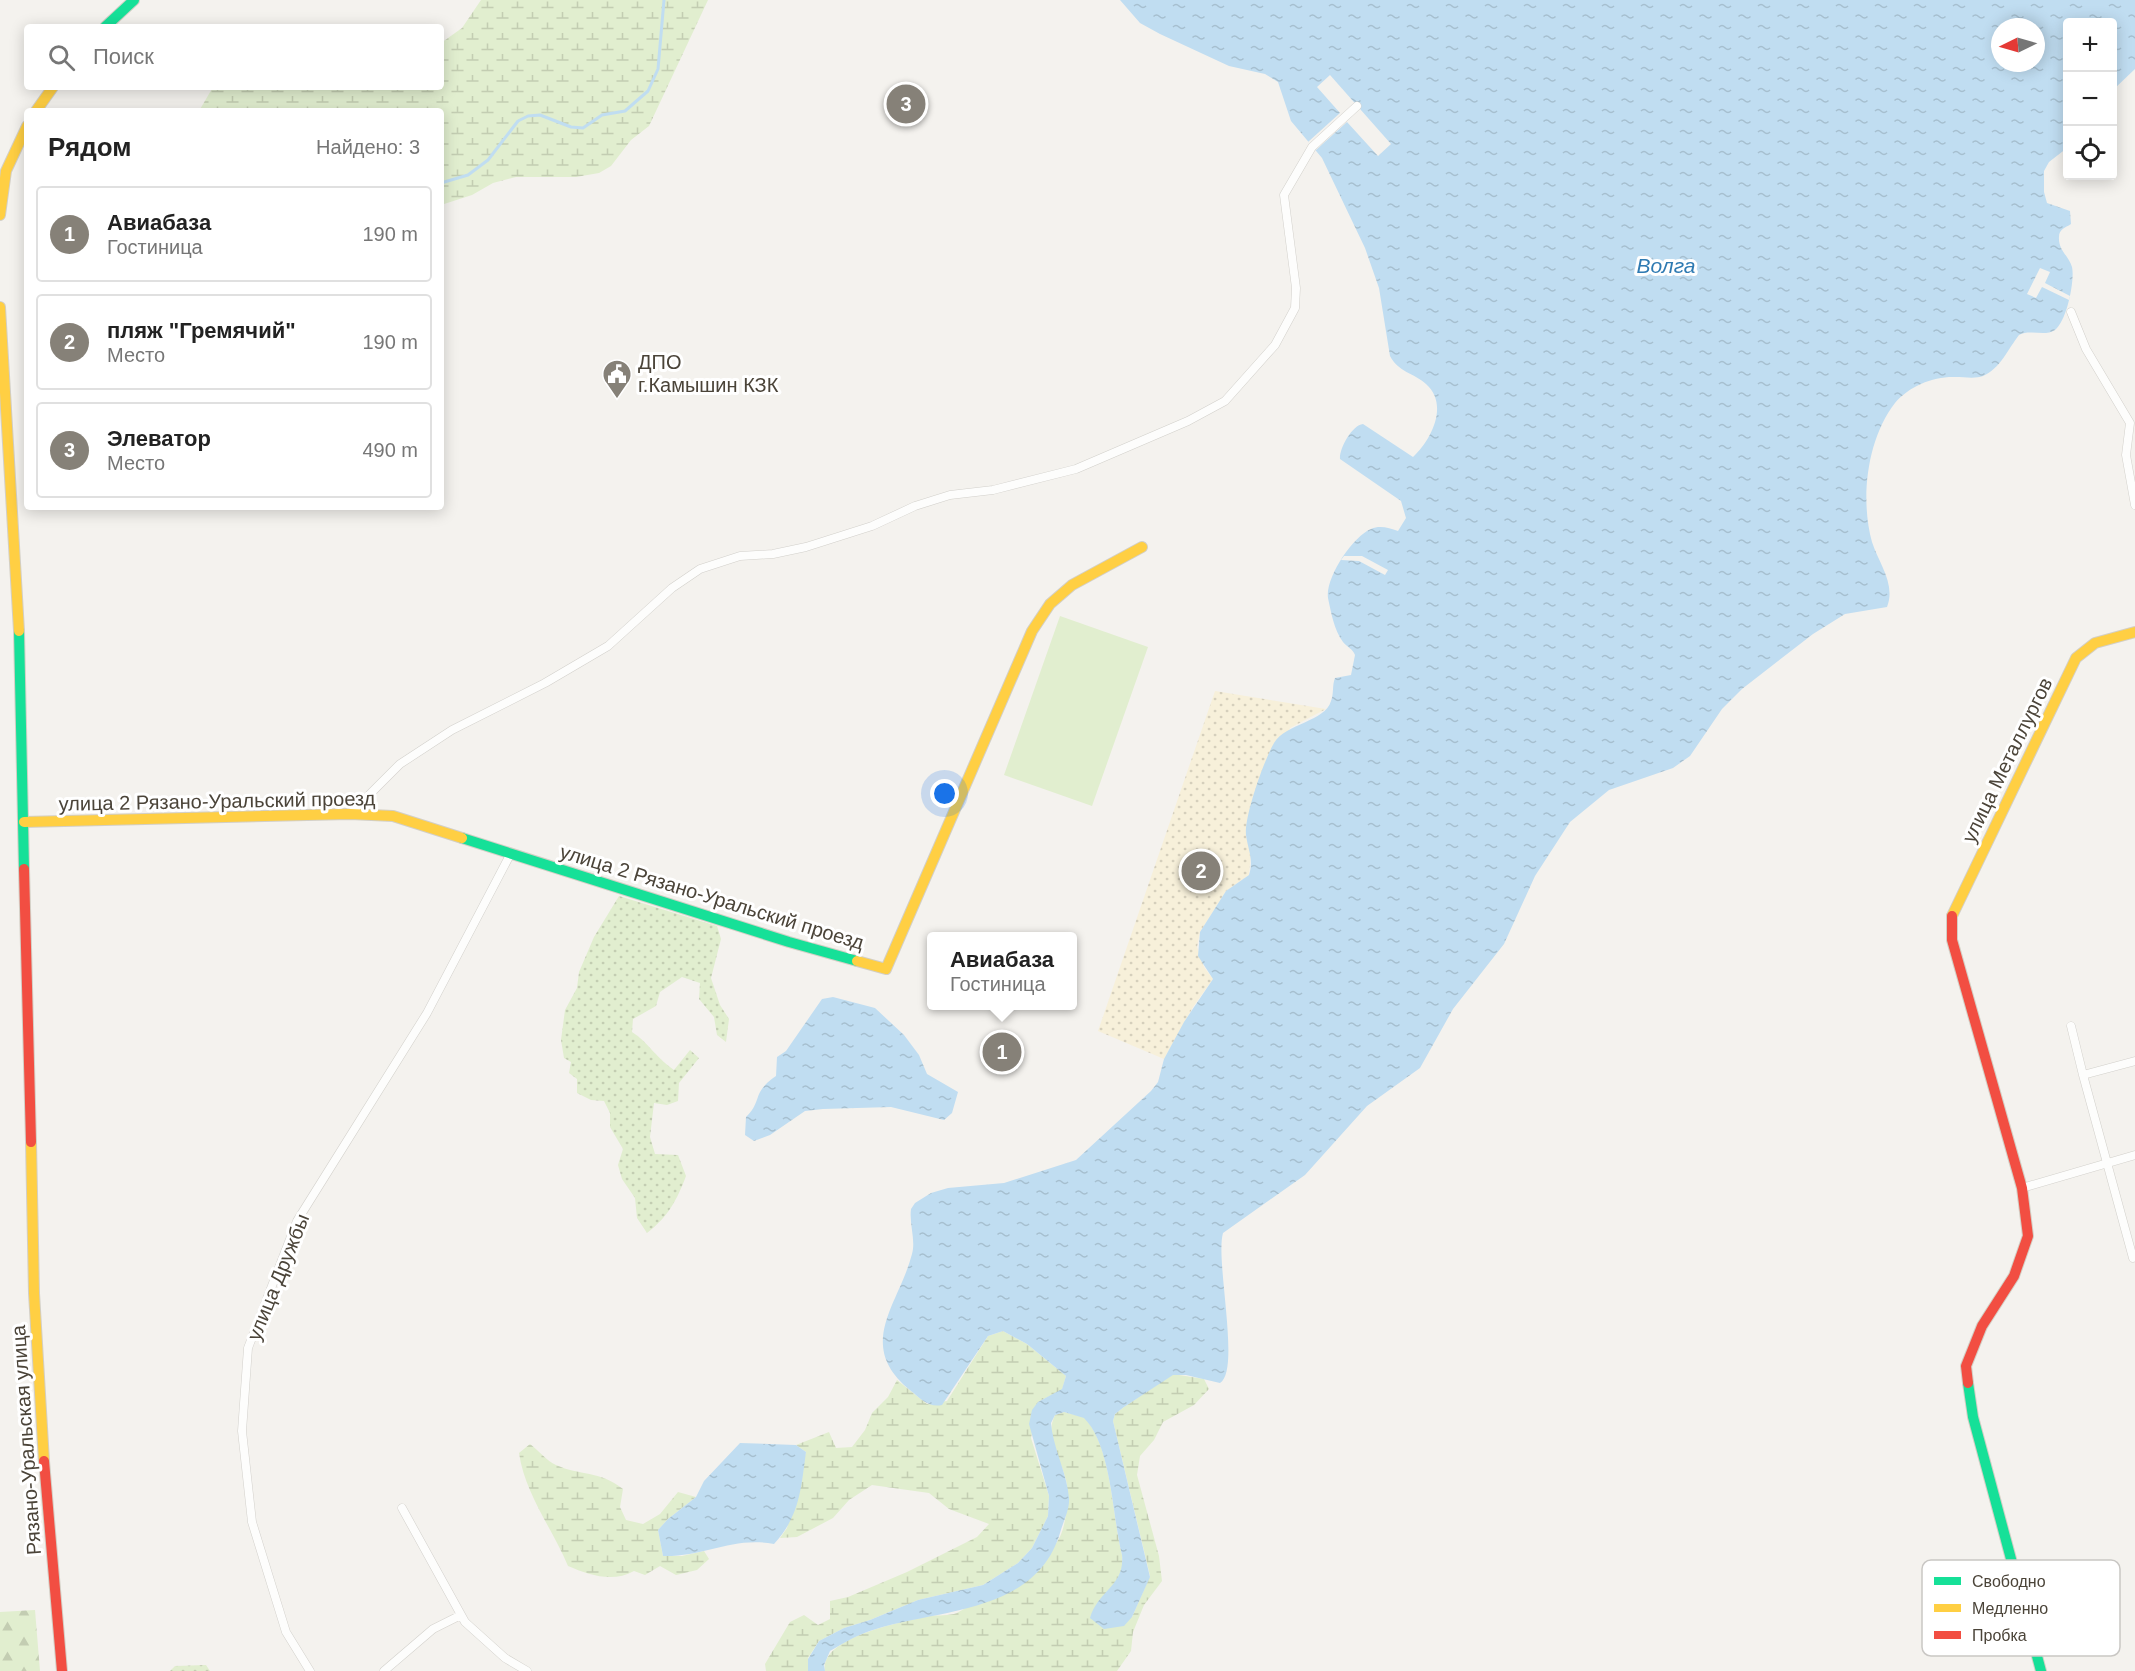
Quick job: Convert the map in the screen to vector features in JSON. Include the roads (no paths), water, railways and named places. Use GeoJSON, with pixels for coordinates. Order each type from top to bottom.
{"type":"FeatureCollection","features":[{"type":"Feature","properties":{"kind":"street"},"geometry":{"type":"LineString","coordinates":[[108,24],[134,0]]}},
{"type":"Feature","properties":{"kind":"street"},"geometry":{"type":"LineString","coordinates":[[38,108],[51,90]]}},
{"type":"Feature","properties":{"kind":"street"},"geometry":{"type":"LineString","coordinates":[[350,814],[400,764],[452,730],[545,683],[608,646],[672,588],[700,569],[740,556],[773,554],[806,548],[872,526],[915,506],[950,495],[993,490],[1076,469],[1188,421],[1226,401],[1275,345],[1295,308],[1296,288],[1284,195],[1312,147],[1357,106]]}},
{"type":"Feature","properties":{"kind":"street"},"geometry":{"type":"LineString","coordinates":[[0,215],[6,171],[24,132]]}},
{"type":"Feature","properties":{"kind":"street","name":"Рязано-Уральская улица"},"geometry":{"type":"LineString","coordinates":[[0,307],[18,581],[34,1293],[43,1454],[62,1671]]}},
{"type":"Feature","properties":{"kind":"street"},"geometry":{"type":"LineString","coordinates":[[2071,312],[2086,349],[2130,423]]}},
{"type":"Feature","properties":{"kind":"street"},"geometry":{"type":"LineString","coordinates":[[2135,415],[2130,423],[2126,455],[2135,505]]}},
{"type":"Feature","properties":{"kind":"street","name":"улица 2 Рязано-Уральский проезд"},"geometry":{"type":"LineString","coordinates":[[24,822],[350,814],[393,816],[789,942],[886,969],[1032,631],[1050,604],[1072,585],[1142,547]]}},
{"type":"Feature","properties":{"kind":"street","name":"улица Металлургов"},"geometry":{"type":"LineString","coordinates":[[2022,1188],[1952,940],[1953,913],[2076,658],[2095,643],[2135,632]]}},
{"type":"Feature","properties":{"kind":"street","name":"улица Дружбы"},"geometry":{"type":"LineString","coordinates":[[310,1671],[286,1632],[252,1522],[242,1431],[248,1348],[297,1221],[427,1013],[511,853]]}},
{"type":"Feature","properties":{"kind":"street"},"geometry":{"type":"LineString","coordinates":[[2071,1026],[2134,1257]]}},
{"type":"Feature","properties":{"kind":"street"},"geometry":{"type":"LineString","coordinates":[[2083,1075],[2135,1061]]}},
{"type":"Feature","properties":{"kind":"street"},"geometry":{"type":"LineString","coordinates":[[2011,1560],[1973,1417],[1966,1366],[1982,1326],[2014,1276],[2028,1236],[2022,1188],[2135,1155]]}},
{"type":"Feature","properties":{"kind":"street"},"geometry":{"type":"LineString","coordinates":[[402,1508],[461,1615],[505,1658],[527,1671]]}},
{"type":"Feature","properties":{"kind":"street"},"geometry":{"type":"LineString","coordinates":[[384,1671],[433,1629],[461,1615]]}},
{"type":"Feature","properties":{"kind":"street"},"geometry":{"type":"LineString","coordinates":[[2037,1656],[2041,1671]]}},
{"type":"Feature","properties":{"kind":"water","name":"Волга"},"geometry":{"type":"Polygon","coordinates":[[[1120,0],[2135,0],[2135,69],[2117,86],[2117,18],[2063,18],[2063,151],[2049,162],[2044,171],[2044,192],[2047,203],[2070,211],[2071,224],[2059,234],[2060,246],[2071,263],[2073,273],[2066,310],[2055,330],[2047,333],[2019,335],[1999,364],[1989,373],[1980,377],[1948,377],[1922,383],[1901,397],[1885,418],[1872,451],[1868,470],[1867,507],[1872,542],[1888,582],[1887,607],[1845,614],[1813,634],[1742,689],[1722,709],[1690,756],[1673,768],[1609,790],[1570,822],[1535,876],[1504,944],[1453,1009],[1420,1068],[1367,1106],[1305,1175],[1223,1233],[1221,1247],[1228,1337],[1226,1374],[1220,1383],[1186,1375],[1173,1375],[1124,1407],[1115,1414],[1113,1421],[1150,1577],[1132,1617],[1124,1626],[1104,1629],[1090,1618],[1099,1601],[1119,1574],[1122,1555],[1110,1482],[1100,1446],[1093,1430],[1084,1418],[1064,1412],[1055,1415],[1051,1423],[1068,1489],[1068,1507],[1060,1533],[1048,1559],[1030,1579],[1008,1593],[983,1604],[864,1633],[830,1651],[824,1665],[825,1671],[808,1671],[808,1659],[819,1641],[844,1628],[918,1600],[983,1585],[1018,1563],[1032,1548],[1048,1516],[1049,1496],[1029,1424],[1032,1410],[1038,1402],[1062,1389],[1066,1376],[1027,1344],[1003,1331],[988,1336],[942,1405],[937,1406],[925,1402],[894,1374],[885,1357],[883,1341],[885,1324],[912,1254],[911,1209],[915,1203],[931,1193],[948,1188],[1004,1183],[1076,1160],[1158,1082],[1164,1059],[1184,1022],[1213,979],[1198,956],[1200,932],[1226,891],[1249,875],[1251,860],[1246,835],[1248,815],[1255,789],[1270,751],[1280,736],[1321,714],[1327,708],[1332,698],[1335,678],[1351,675],[1355,655],[1343,642],[1333,621],[1328,598],[1331,580],[1349,549],[1364,533],[1378,527],[1398,531],[1406,518],[1401,501],[1340,459],[1344,444],[1355,428],[1363,424],[1413,457],[1426,441],[1435,421],[1437,411],[1433,392],[1421,380],[1397,366],[1390,356],[1379,288],[1365,248],[1322,158],[1291,121],[1278,82],[1265,74],[1229,66],[1140,23],[1120,0]]]}},
{"type":"Feature","properties":{"kind":"water"},"geometry":{"type":"Polygon","coordinates":[[[833,997],[875,1008],[904,1035],[919,1055],[927,1074],[958,1092],[952,1113],[944,1120],[891,1107],[823,1109],[805,1111],[770,1135],[754,1141],[745,1135],[746,1117],[763,1087],[776,1076],[777,1057],[786,1051],[822,999],[833,997]]]}},
{"type":"Feature","properties":{"kind":"water"},"geometry":{"type":"Polygon","coordinates":[[[740,1443],[796,1445],[806,1452],[798,1501],[783,1533],[774,1544],[745,1543],[663,1556],[658,1530],[696,1497],[704,1481],[740,1443]]]}},
{"type":"Feature","properties":{"kind":"waterway"},"geometry":{"type":"LineString","coordinates":[[444,182],[468,175],[488,160],[518,121],[528,116],[540,115],[571,127],[583,128],[602,115],[625,111],[648,91],[658,69],[664,0]]}},
{"type":"Feature","properties":{"kind":"place","name":"Элеватор"},"geometry":{"type":"Point","coordinates":[906,104]}},
{"type":"Feature","properties":{"kind":"place","name":"ДПО г.Камышин КЗК"},"geometry":{"type":"Point","coordinates":[617,400]}},
{"type":"Feature","properties":{"kind":"place","name":"пляж \"Гремячий\""},"geometry":{"type":"Point","coordinates":[1201,871]}},
{"type":"Feature","properties":{"kind":"place","name":"Авиабаза"},"geometry":{"type":"Point","coordinates":[1002,1052]}}]}
